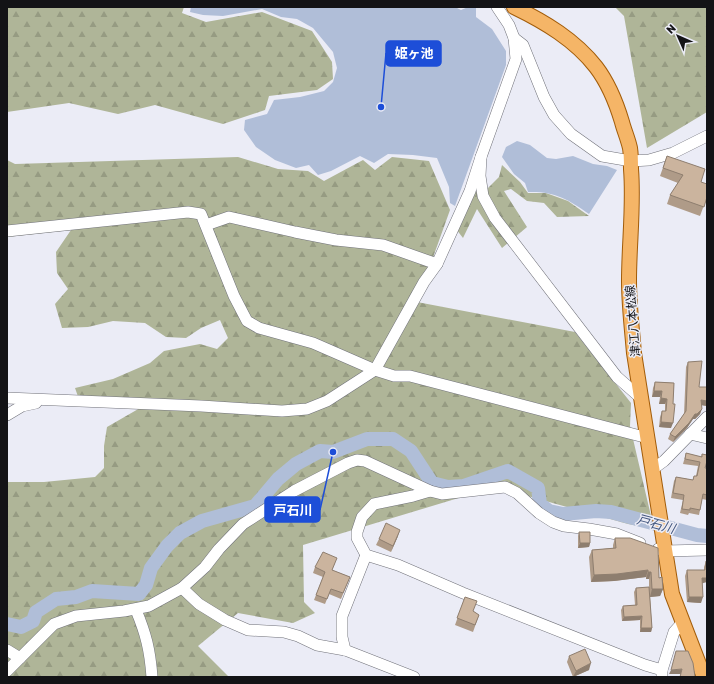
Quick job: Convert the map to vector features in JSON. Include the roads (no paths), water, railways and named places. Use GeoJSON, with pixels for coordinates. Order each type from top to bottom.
{"type":"FeatureCollection","features":[{"type":"Feature","properties":{"kind":"main road","name":"津江八本松線"},"geometry":{"type":"LineString","coordinates":[[514,7],[549,25],[573,44],[595,66],[608,85],[616,104],[630,149],[632,182],[629,280],[630,318],[634,353],[672,594],[704,677]]}},
{"type":"Feature","properties":{"kind":"street"},"geometry":{"type":"LineString","coordinates":[[7,398],[282,411],[307,409],[327,401],[375,370],[424,282],[437,264],[470,191],[516,59],[514,38],[509,25],[497,7]]}},
{"type":"Feature","properties":{"kind":"street"},"geometry":{"type":"LineString","coordinates":[[514,38],[522,45],[544,97],[554,115],[571,134],[602,156],[631,161],[649,160],[673,153],[707,136]]}},
{"type":"Feature","properties":{"kind":"street"},"geometry":{"type":"LineString","coordinates":[[481,157],[480,176],[483,196],[495,218],[617,377],[642,399]]}},
{"type":"Feature","properties":{"kind":"street"},"geometry":{"type":"LineString","coordinates":[[7,232],[188,212],[201,214],[234,296],[247,321],[259,328],[313,343],[375,370],[394,376],[410,376],[648,438]]}},
{"type":"Feature","properties":{"kind":"street"},"geometry":{"type":"LineString","coordinates":[[206,225],[229,217],[336,240],[383,245],[437,264]]}},
{"type":"Feature","properties":{"kind":"street"},"geometry":{"type":"LineString","coordinates":[[7,415],[22,406],[48,400]]}},
{"type":"Feature","properties":{"kind":"street"},"geometry":{"type":"LineString","coordinates":[[653,469],[664,461],[707,417]]}},
{"type":"Feature","properties":{"kind":"street"},"geometry":{"type":"LineString","coordinates":[[690,434],[707,438]]}},
{"type":"Feature","properties":{"kind":"street"},"geometry":{"type":"LineString","coordinates":[[7,672],[54,624],[76,616],[136,610],[149,606],[182,588],[205,567],[218,549],[243,524],[294,491],[348,463],[357,460],[365,461],[430,491],[442,494],[505,487],[517,493],[539,513],[553,522],[564,526],[589,528],[617,534],[664,548],[707,550]]}},
{"type":"Feature","properties":{"kind":"street"},"geometry":{"type":"LineString","coordinates":[[430,491],[414,496],[374,504],[362,517],[357,532],[357,538],[366,555],[398,565],[463,593],[662,673],[674,632],[683,622]]}},
{"type":"Feature","properties":{"kind":"street"},"geometry":{"type":"LineString","coordinates":[[345,650],[342,637],[342,616],[366,555]]}},
{"type":"Feature","properties":{"kind":"street"},"geometry":{"type":"LineString","coordinates":[[182,588],[198,604],[225,620],[248,630],[284,632],[298,636],[317,645],[345,650],[394,674],[414,677]]}},
{"type":"Feature","properties":{"kind":"street"},"geometry":{"type":"LineString","coordinates":[[136,610],[144,628],[149,648],[152,677]]}},
{"type":"Feature","properties":{"kind":"street"},"geometry":{"type":"LineString","coordinates":[[7,650],[20,658]]}},
{"type":"Feature","properties":{"kind":"water"},"geometry":{"type":"Polygon","coordinates":[[[191,7],[455,7],[461,10],[468,7],[476,7],[476,17],[492,29],[506,51],[506,65],[455,206],[450,203],[449,187],[437,158],[388,154],[374,163],[360,156],[331,171],[318,175],[309,165],[296,168],[275,160],[256,147],[244,130],[245,120],[267,114],[274,100],[300,97],[324,91],[333,82],[337,68],[333,52],[313,28],[297,19],[281,17],[262,9],[223,16],[203,15],[190,12],[191,7]]]}},
{"type":"Feature","properties":{"kind":"water"},"geometry":{"type":"Polygon","coordinates":[[[517,141],[530,145],[547,158],[556,159],[573,156],[593,164],[607,166],[617,170],[589,214],[560,197],[546,193],[528,192],[525,183],[514,174],[502,157],[506,147],[517,141]]]}},
{"type":"Feature","properties":{"kind":"waterway","name":"戸石川"},"geometry":{"type":"LineString","coordinates":[[7,624],[21,627],[33,621],[36,612],[56,599],[76,597],[92,591],[139,594],[146,585],[151,568],[167,546],[180,533],[202,521],[255,506],[278,479],[296,464],[320,451],[333,452],[367,439],[393,439],[411,451],[432,483],[448,487],[464,486],[508,471],[538,488],[540,504],[549,511],[563,514],[596,511],[611,512],[697,535],[707,536]]}},
{"type":"Feature","properties":{"kind":"place","name":"姫ヶ池"},"geometry":{"type":"Point","coordinates":[381,107]}},
{"type":"Feature","properties":{"kind":"place","name":"戸石川"},"geometry":{"type":"Point","coordinates":[333,452]}}]}
